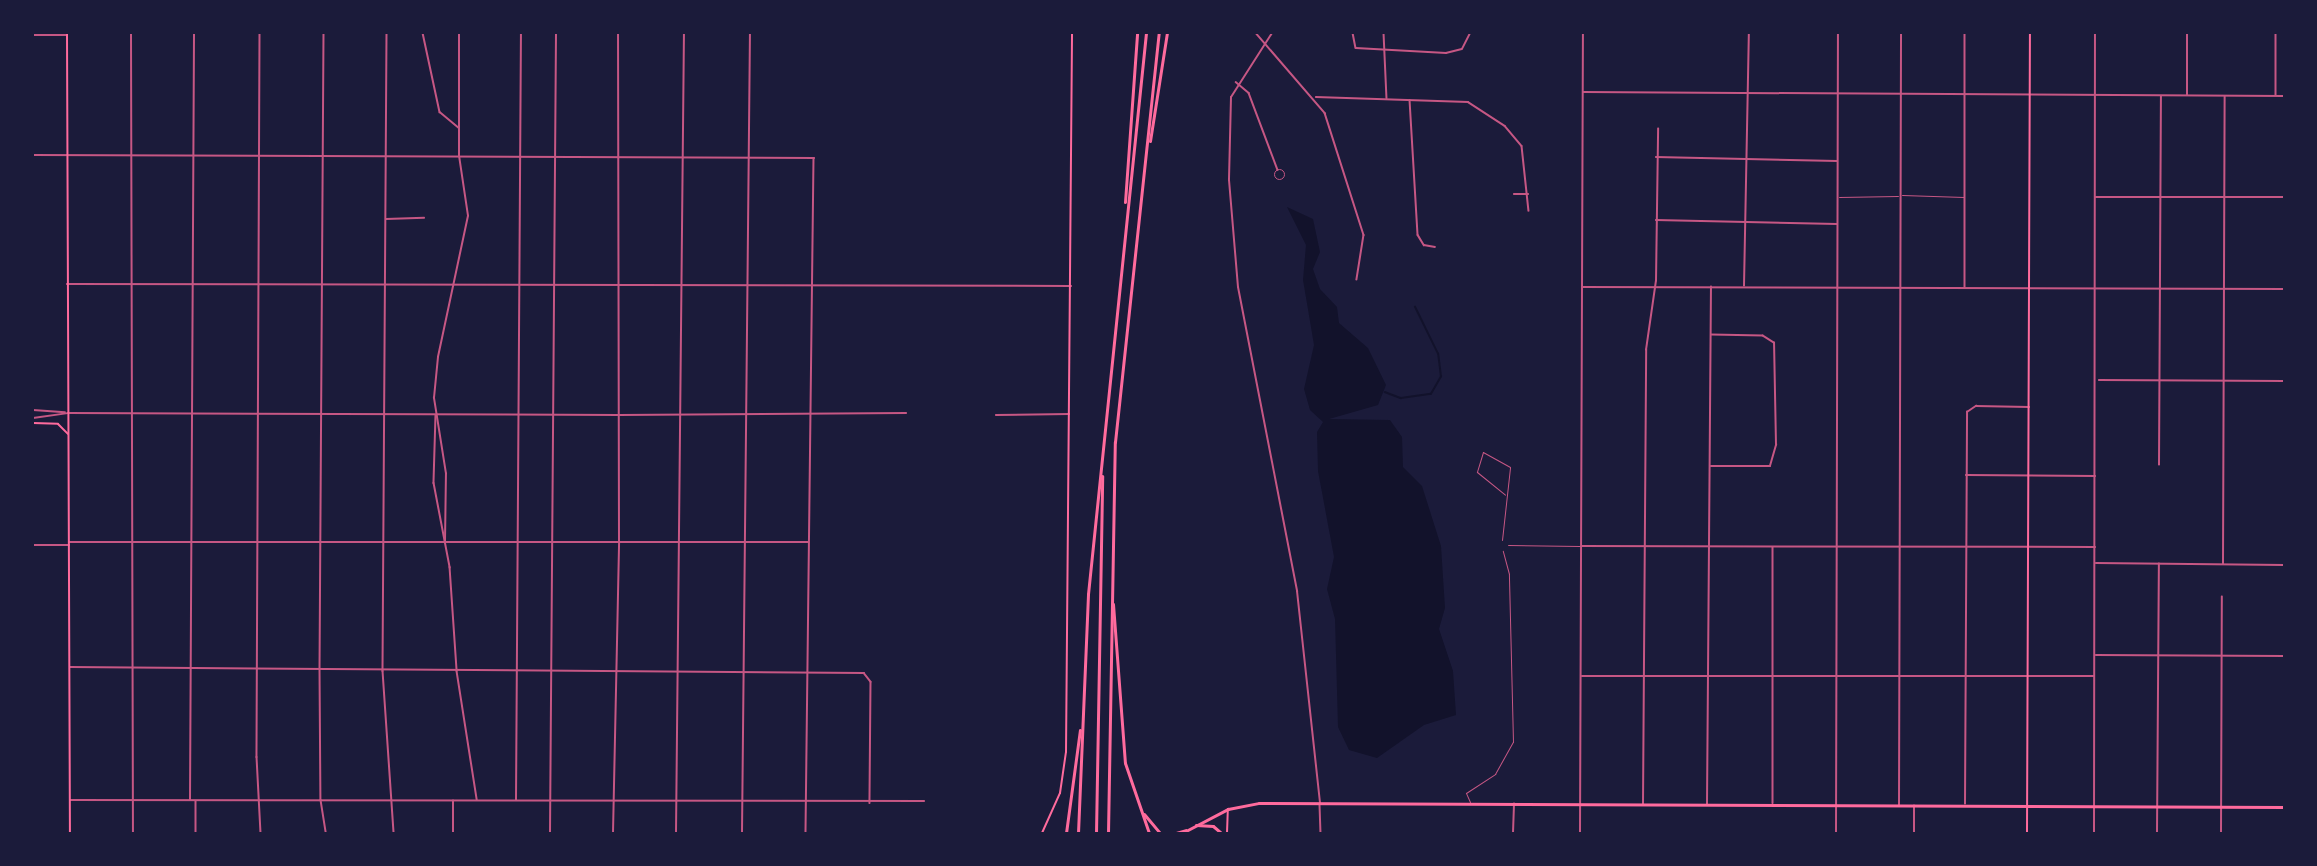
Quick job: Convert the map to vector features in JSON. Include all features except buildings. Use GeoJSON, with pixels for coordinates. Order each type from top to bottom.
{"type":"FeatureCollection","features":[{"type":"Feature","properties":{"kind":"main road"},"geometry":{"type":"LineString","coordinates":[[1042,833],[1058,800],[1065,763],[1072,33]]}},
{"type":"Feature","properties":{"kind":"main road"},"geometry":{"type":"LineString","coordinates":[[1121,256],[1137,33]]}},
{"type":"Feature","properties":{"kind":"main road"},"geometry":{"type":"LineString","coordinates":[[1066,833],[1082,705],[1103,442],[1146,33]]}},
{"type":"Feature","properties":{"kind":"main road"},"geometry":{"type":"LineString","coordinates":[[1108,833],[1111,582],[1119,401],[1159,33]]}},
{"type":"Feature","properties":{"kind":"main road"},"geometry":{"type":"LineString","coordinates":[[1147,154],[1167,33]]}},
{"type":"Feature","properties":{"kind":"main road"},"geometry":{"type":"LineString","coordinates":[[2027,833],[2030,546],[2030,33]]}},
{"type":"Feature","properties":{"kind":"main road"},"geometry":{"type":"LineString","coordinates":[[67,34],[70,833]]}},
{"type":"Feature","properties":{"kind":"main road"},"geometry":{"type":"LineString","coordinates":[[33,423],[58,424],[68,434]]}},
{"type":"Feature","properties":{"kind":"main road"},"geometry":{"type":"LineString","coordinates":[[1096,833],[1103,442]]}},
{"type":"Feature","properties":{"kind":"main road"},"geometry":{"type":"LineString","coordinates":[[1111,582],[1123,752],[1149,833]]}},
{"type":"Feature","properties":{"kind":"main road"},"geometry":{"type":"LineString","coordinates":[[1078,833],[1082,705]]}},
{"type":"Feature","properties":{"kind":"main road"},"geometry":{"type":"LineString","coordinates":[[1176,833],[1184,832],[1228,809],[1259,803],[2284,807]]}},
{"type":"Feature","properties":{"kind":"main road"},"geometry":{"type":"LineString","coordinates":[[1139,806],[1160,833]]}},
{"type":"Feature","properties":{"kind":"main road"},"geometry":{"type":"LineString","coordinates":[[1227,833],[1228,809]]}},
{"type":"Feature","properties":{"kind":"main road"},"geometry":{"type":"LineString","coordinates":[[1194,825],[1213,826],[1221,833]]}},
{"type":"Feature","properties":{"kind":"street"},"geometry":{"type":"LineString","coordinates":[[131,33],[132,833]]}},
{"type":"Feature","properties":{"kind":"street"},"geometry":{"type":"LineString","coordinates":[[190,800],[194,33]]}},
{"type":"Feature","properties":{"kind":"street"},"geometry":{"type":"LineString","coordinates":[[260,33],[257,668],[261,833]]}},
{"type":"Feature","properties":{"kind":"street"},"geometry":{"type":"LineString","coordinates":[[324,33],[320,669],[321,800],[326,833]]}},
{"type":"Feature","properties":{"kind":"street"},"geometry":{"type":"LineString","coordinates":[[387,33],[383,671],[394,833]]}},
{"type":"Feature","properties":{"kind":"street"},"geometry":{"type":"LineString","coordinates":[[423,33],[440,112],[459,128]]}},
{"type":"Feature","properties":{"kind":"street"},"geometry":{"type":"LineString","coordinates":[[459,33],[459,156],[468,216],[438,357],[432,464],[445,542],[458,670],[477,800]]}},
{"type":"Feature","properties":{"kind":"street"},"geometry":{"type":"LineString","coordinates":[[516,801],[522,286],[521,33]]}},
{"type":"Feature","properties":{"kind":"street"},"geometry":{"type":"LineString","coordinates":[[550,833],[556,415],[556,33]]}},
{"type":"Feature","properties":{"kind":"street"},"geometry":{"type":"LineString","coordinates":[[613,833],[619,542],[618,33]]}},
{"type":"Feature","properties":{"kind":"street"},"geometry":{"type":"LineString","coordinates":[[676,833],[682,542],[681,415],[686,285],[684,33]]}},
{"type":"Feature","properties":{"kind":"street"},"geometry":{"type":"LineString","coordinates":[[742,833],[746,415],[751,285],[750,33]]}},
{"type":"Feature","properties":{"kind":"street"},"geometry":{"type":"LineString","coordinates":[[1256,33],[1316,98],[1364,235],[1357,279]]}},
{"type":"Feature","properties":{"kind":"street"},"geometry":{"type":"LineString","coordinates":[[1272,33],[1236,82],[1227,118],[1236,277],[1294,576],[1320,804],[1321,833]]}},
{"type":"Feature","properties":{"kind":"street"},"geometry":{"type":"LineString","coordinates":[[1353,33],[1356,47],[1446,53],[1462,49],[1470,33]]}},
{"type":"Feature","properties":{"kind":"street"},"geometry":{"type":"LineString","coordinates":[[1384,33],[1387,99]]}},
{"type":"Feature","properties":{"kind":"street"},"geometry":{"type":"LineString","coordinates":[[1580,833],[1583,33]]}},
{"type":"Feature","properties":{"kind":"street"},"geometry":{"type":"LineString","coordinates":[[1744,286],[1749,33]]}},
{"type":"Feature","properties":{"kind":"street"},"geometry":{"type":"LineString","coordinates":[[1832,33],[1838,33],[1839,196],[1836,833]]}},
{"type":"Feature","properties":{"kind":"street"},"geometry":{"type":"LineString","coordinates":[[1899,806],[1901,33]]}},
{"type":"Feature","properties":{"kind":"street"},"geometry":{"type":"LineString","coordinates":[[1965,33],[1965,287]]}},
{"type":"Feature","properties":{"kind":"street"},"geometry":{"type":"LineString","coordinates":[[2094,833],[2097,380],[2095,33]]}},
{"type":"Feature","properties":{"kind":"street"},"geometry":{"type":"LineString","coordinates":[[2187,33],[2187,96]]}},
{"type":"Feature","properties":{"kind":"street"},"geometry":{"type":"LineString","coordinates":[[2252,33],[2284,33]]}},
{"type":"Feature","properties":{"kind":"street"},"geometry":{"type":"LineString","coordinates":[[2276,33],[2276,96]]}},
{"type":"Feature","properties":{"kind":"street"},"geometry":{"type":"LineString","coordinates":[[33,35],[67,34]]}},
{"type":"Feature","properties":{"kind":"street"},"geometry":{"type":"LineString","coordinates":[[1236,82],[1249,93],[1278,170]]}},
{"type":"Feature","properties":{"kind":"street"},"geometry":{"type":"LineString","coordinates":[[1583,92],[1838,96],[2284,96]]}},
{"type":"Feature","properties":{"kind":"street"},"geometry":{"type":"LineString","coordinates":[[2159,465],[2161,96]]}},
{"type":"Feature","properties":{"kind":"street"},"geometry":{"type":"LineString","coordinates":[[2223,564],[2225,96]]}},
{"type":"Feature","properties":{"kind":"street"},"geometry":{"type":"LineString","coordinates":[[1316,98],[1455,99],[1468,102],[1515,137],[1528,164],[1529,211]]}},
{"type":"Feature","properties":{"kind":"street"},"geometry":{"type":"LineString","coordinates":[[1410,99],[1414,198],[1424,245],[1435,247]]}},
{"type":"Feature","properties":{"kind":"street"},"geometry":{"type":"LineString","coordinates":[[1643,805],[1646,350],[1655,286],[1658,129]]}},
{"type":"Feature","properties":{"kind":"street"},"geometry":{"type":"LineString","coordinates":[[33,154],[751,156],[815,159],[816,285],[809,542],[806,833]]}},
{"type":"Feature","properties":{"kind":"street"},"geometry":{"type":"LineString","coordinates":[[1656,157],[1838,161]]}},
{"type":"Feature","properties":{"kind":"street"},"geometry":{"type":"LineString","coordinates":[[1514,194],[1529,194]]}},
{"type":"Feature","properties":{"kind":"street"},"geometry":{"type":"LineString","coordinates":[[2096,197],[2284,197]]}},
{"type":"Feature","properties":{"kind":"street"},"geometry":{"type":"LineString","coordinates":[[386,219],[424,218]]}},
{"type":"Feature","properties":{"kind":"street"},"geometry":{"type":"LineString","coordinates":[[1656,220],[1838,224]]}},
{"type":"Feature","properties":{"kind":"street"},"geometry":{"type":"LineString","coordinates":[[67,284],[1071,286]]}},
{"type":"Feature","properties":{"kind":"street"},"geometry":{"type":"LineString","coordinates":[[1707,805],[1711,286]]}},
{"type":"Feature","properties":{"kind":"street"},"geometry":{"type":"LineString","coordinates":[[1582,287],[1902,286],[2284,289]]}},
{"type":"Feature","properties":{"kind":"street"},"geometry":{"type":"LineString","coordinates":[[1711,335],[1771,340],[1776,445],[1770,466],[1711,466]]}},
{"type":"Feature","properties":{"kind":"street"},"geometry":{"type":"LineString","coordinates":[[2097,380],[2284,381]]}},
{"type":"Feature","properties":{"kind":"street"},"geometry":{"type":"LineString","coordinates":[[1965,806],[1965,546],[1969,407],[2030,407]]}},
{"type":"Feature","properties":{"kind":"street"},"geometry":{"type":"LineString","coordinates":[[33,410],[68,413],[556,415],[906,413]]}},
{"type":"Feature","properties":{"kind":"street"},"geometry":{"type":"LineString","coordinates":[[33,418],[68,413]]}},
{"type":"Feature","properties":{"kind":"street"},"geometry":{"type":"LineString","coordinates":[[436,414],[446,474],[445,542]]}},
{"type":"Feature","properties":{"kind":"street"},"geometry":{"type":"LineString","coordinates":[[996,415],[1070,414]]}},
{"type":"Feature","properties":{"kind":"street"},"geometry":{"type":"LineString","coordinates":[[1966,475],[2096,476]]}},
{"type":"Feature","properties":{"kind":"street"},"geometry":{"type":"LineString","coordinates":[[33,545],[131,542],[809,542]]}},
{"type":"Feature","properties":{"kind":"street"},"geometry":{"type":"LineString","coordinates":[[1582,546],[2096,547]]}},
{"type":"Feature","properties":{"kind":"street"},"geometry":{"type":"LineString","coordinates":[[1773,546],[1773,805]]}},
{"type":"Feature","properties":{"kind":"street"},"geometry":{"type":"LineString","coordinates":[[2096,563],[2284,565]]}},
{"type":"Feature","properties":{"kind":"street"},"geometry":{"type":"LineString","coordinates":[[2157,833],[2158,564]]}},
{"type":"Feature","properties":{"kind":"street"},"geometry":{"type":"LineString","coordinates":[[2221,833],[2222,597]]}},
{"type":"Feature","properties":{"kind":"street"},"geometry":{"type":"LineString","coordinates":[[2095,655],[2284,656]]}},
{"type":"Feature","properties":{"kind":"street"},"geometry":{"type":"LineString","coordinates":[[69,667],[869,674],[870,803]]}},
{"type":"Feature","properties":{"kind":"street"},"geometry":{"type":"LineString","coordinates":[[1581,676],[2094,676]]}},
{"type":"Feature","properties":{"kind":"street"},"geometry":{"type":"LineString","coordinates":[[70,800],[870,803],[924,801]]}},
{"type":"Feature","properties":{"kind":"street"},"geometry":{"type":"LineString","coordinates":[[195,800],[196,833]]}},
{"type":"Feature","properties":{"kind":"street"},"geometry":{"type":"LineString","coordinates":[[453,800],[453,833]]}},
{"type":"Feature","properties":{"kind":"street"},"geometry":{"type":"LineString","coordinates":[[1513,833],[1514,804]]}},
{"type":"Feature","properties":{"kind":"street"},"geometry":{"type":"LineString","coordinates":[[1914,806],[1914,833]]}},
{"type":"Feature","properties":{"kind":"lane"},"geometry":{"type":"LineString","coordinates":[[1839,196],[1966,196]]}},
{"type":"Feature","properties":{"kind":"lane"},"geometry":{"type":"LineString","coordinates":[[1502,540],[1510,465],[1488,451],[1481,453],[1477,472],[1505,495]]}},
{"type":"Feature","properties":{"kind":"lane"},"geometry":{"type":"LineString","coordinates":[[1508,545],[1582,546]]}},
{"type":"Feature","properties":{"kind":"lane"},"geometry":{"type":"LineString","coordinates":[[1470,804],[1466,793],[1495,774],[1513,742],[1514,675],[1503,551]]}},
{"type":"Feature","properties":{"kind":"shaded area"},"geometry":{"type":"Polygon","coordinates":[[[1287,207],[1313,219],[1320,252],[1313,269],[1320,289],[1337,307],[1339,323],[1368,348],[1386,385],[1378,405],[1329,419],[1390,420],[1402,437],[1403,467],[1422,486],[1441,546],[1445,608],[1439,629],[1453,671],[1456,715],[1424,725],[1377,758],[1349,750],[1338,727],[1335,619],[1327,589],[1334,557],[1318,471],[1317,432],[1323,422],[1310,410],[1304,389],[1314,345],[1303,280],[1306,245],[1287,207]]]}},
{"type":"Feature","properties":{"kind":"waterway"},"geometry":{"type":"LineString","coordinates":[[1385,392],[1401,398],[1431,394],[1441,377],[1438,354],[1415,307]]}}]}
